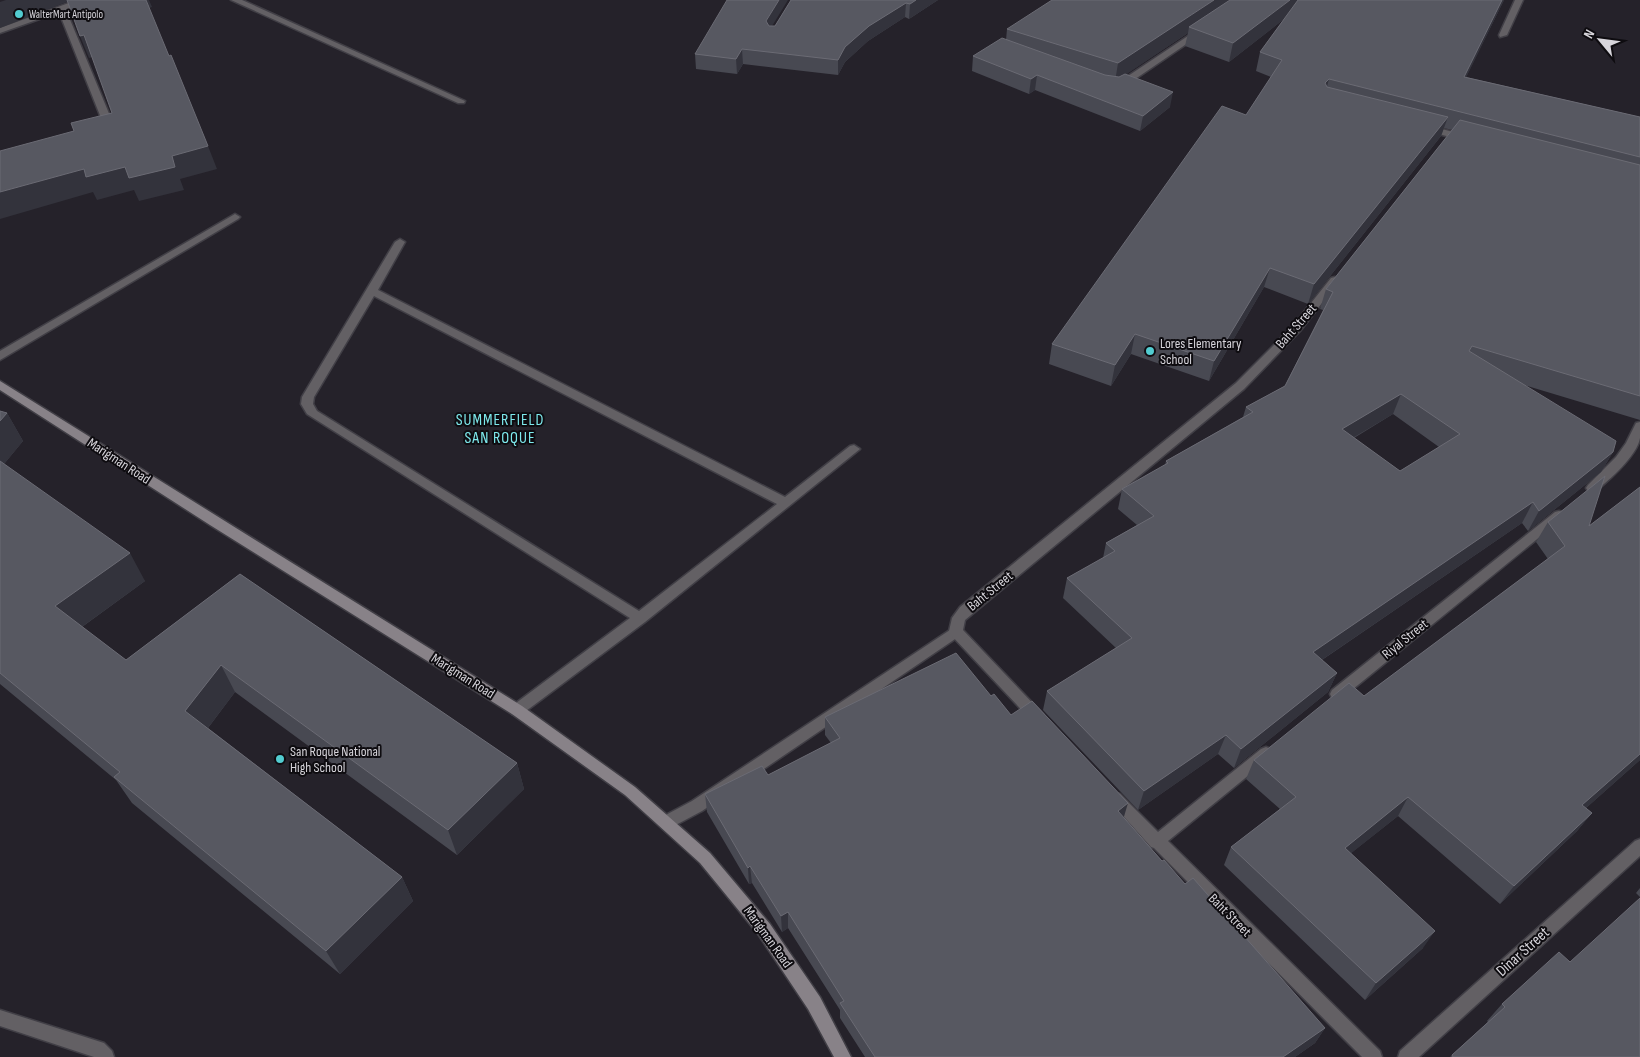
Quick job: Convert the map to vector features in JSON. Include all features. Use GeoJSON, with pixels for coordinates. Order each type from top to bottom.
{"type":"FeatureCollection","features":[{"type":"Feature","properties":{"kind":"main road","name":"Marigman Road"},"geometry":{"type":"LineString","coordinates":[[0,385],[214,522],[517,710],[630,791],[667,822],[705,858],[764,929],[814,1003],[843,1057]]}},
{"type":"Feature","properties":{"kind":"street"},"geometry":{"type":"LineString","coordinates":[[0,30],[85,0]]}},
{"type":"Feature","properties":{"kind":"street"},"geometry":{"type":"LineString","coordinates":[[235,0],[461,101]]}},
{"type":"Feature","properties":{"kind":"street"},"geometry":{"type":"LineString","coordinates":[[1503,35],[1519,0]]}},
{"type":"Feature","properties":{"kind":"street"},"geometry":{"type":"LineString","coordinates":[[62,8],[110,128]]}},
{"type":"Feature","properties":{"kind":"street"},"geometry":{"type":"LineString","coordinates":[[1112,87],[1120,85],[1209,26]]}},
{"type":"Feature","properties":{"kind":"street"},"geometry":{"type":"LineString","coordinates":[[1421,127],[1447,138],[1478,141]]}},
{"type":"Feature","properties":{"kind":"street"},"geometry":{"type":"LineString","coordinates":[[0,356],[235,217]]}},
{"type":"Feature","properties":{"kind":"street"},"geometry":{"type":"LineString","coordinates":[[400,242],[308,397],[309,408],[314,414],[640,618]]}},
{"type":"Feature","properties":{"kind":"street","name":"Baht Street"},"geometry":{"type":"LineString","coordinates":[[956,631],[959,618],[965,611],[1240,386],[1296,329],[1345,267]]}},
{"type":"Feature","properties":{"kind":"street"},"geometry":{"type":"LineString","coordinates":[[372,291],[786,503]]}},
{"type":"Feature","properties":{"kind":"street"},"geometry":{"type":"LineString","coordinates":[[1582,496],[1613,471],[1623,460],[1634,442],[1640,426]]}},
{"type":"Feature","properties":{"kind":"street"},"geometry":{"type":"LineString","coordinates":[[517,710],[640,618],[854,449]]}},
{"type":"Feature","properties":{"kind":"street","name":"Riyal Street"},"geometry":{"type":"LineString","coordinates":[[1326,703],[1566,508]]}},
{"type":"Feature","properties":{"kind":"street"},"geometry":{"type":"LineString","coordinates":[[667,822],[697,806],[956,631],[1049,730]]}},
{"type":"Feature","properties":{"kind":"street"},"geometry":{"type":"LineString","coordinates":[[1156,842],[1280,741]]}},
{"type":"Feature","properties":{"kind":"street","name":"Baht Street"},"geometry":{"type":"LineString","coordinates":[[1102,786],[1156,842],[1374,1057]]}},
{"type":"Feature","properties":{"kind":"street","name":"Dinar Street"},"geometry":{"type":"LineString","coordinates":[[1406,1057],[1640,846]]}},
{"type":"Feature","properties":{"kind":"street"},"geometry":{"type":"LineString","coordinates":[[0,1018],[98,1049],[106,1057]]}},
{"type":"Feature","properties":{"kind":"building"},"geometry":{"type":"Polygon","coordinates":[[[67,0],[146,0],[169,56],[171,55],[208,146],[172,156],[175,167],[129,178],[125,167],[86,177],[84,169],[0,192],[0,151],[74,131],[71,123],[112,113],[84,35],[80,36],[67,0]]]}},
{"type":"Feature","properties":{"kind":"building"},"geometry":{"type":"Polygon","coordinates":[[[727,0],[779,0],[766,21],[769,26],[775,26],[791,0],[916,0],[910,4],[906,3],[869,26],[845,47],[838,60],[742,49],[736,59],[695,54],[727,0]]]}},
{"type":"Feature","properties":{"kind":"building"},"geometry":{"type":"Polygon","coordinates":[[[1052,0],[1214,0],[1118,63],[1007,29],[1052,0]]]}},
{"type":"Feature","properties":{"kind":"building"},"geometry":{"type":"Polygon","coordinates":[[[1230,0],[1290,0],[1233,43],[1189,27],[1230,0]]]}},
{"type":"Feature","properties":{"kind":"building"},"geometry":{"type":"Polygon","coordinates":[[[1298,0],[1502,0],[1464,77],[1640,117],[1640,157],[1329,79],[1325,83],[1327,87],[1448,117],[1314,284],[1270,268],[1214,361],[1135,334],[1115,365],[1052,344],[1222,106],[1246,115],[1282,60],[1260,52],[1298,0]]]}},
{"type":"Feature","properties":{"kind":"building"},"geometry":{"type":"Polygon","coordinates":[[[1002,38],[1105,75],[1119,77],[1125,74],[1173,92],[1143,116],[1037,75],[1031,79],[973,56],[1002,38]]]}},
{"type":"Feature","properties":{"kind":"building"},"geometry":{"type":"Polygon","coordinates":[[[1460,120],[1640,165],[1640,396],[1472,346],[1469,351],[1616,441],[1613,452],[1539,511],[1533,502],[1313,652],[1337,673],[1241,749],[1226,735],[1144,791],[1047,691],[1132,638],[1067,578],[1115,551],[1106,543],[1154,516],[1122,489],[1168,463],[1166,461],[1253,412],[1246,407],[1285,386],[1333,292],[1326,289],[1460,120]],[[1401,394],[1342,429],[1400,471],[1460,434],[1401,394]]]}},
{"type":"Feature","properties":{"kind":"building"},"geometry":{"type":"Polygon","coordinates":[[[0,411],[7,413],[0,421],[0,411]]]}},
{"type":"Feature","properties":{"kind":"building"},"geometry":{"type":"Polygon","coordinates":[[[0,461],[130,553],[55,606],[126,660],[240,574],[517,763],[448,830],[221,665],[185,711],[402,877],[326,951],[114,777],[120,772],[0,673],[0,461]]]}},
{"type":"Feature","properties":{"kind":"building"},"geometry":{"type":"Polygon","coordinates":[[[1605,476],[1589,526],[1640,487],[1640,754],[1582,805],[1592,813],[1514,886],[1408,797],[1345,848],[1435,931],[1376,983],[1231,847],[1296,797],[1254,760],[1349,683],[1364,696],[1565,546],[1548,522],[1605,476]]]}},
{"type":"Feature","properties":{"kind":"building"},"geometry":{"type":"Polygon","coordinates":[[[956,653],[991,696],[994,694],[1011,715],[1032,701],[1128,803],[1118,811],[1162,861],[1164,860],[1185,884],[1193,878],[1325,1028],[1283,1057],[875,1057],[840,1003],[844,1001],[788,912],[781,916],[750,866],[748,868],[705,794],[762,766],[768,775],[840,738],[825,717],[956,653]]]}},
{"type":"Feature","properties":{"kind":"building"},"geometry":{"type":"Polygon","coordinates":[[[1640,898],[1640,1057],[1453,1057],[1452,1055],[1505,1007],[1502,1004],[1559,952],[1570,962],[1640,898]]]}},
{"type":"Feature","properties":{"kind":"place","name":"WalterMart Antipolo"},"geometry":{"type":"Point","coordinates":[19,14]}},
{"type":"Feature","properties":{"kind":"place","name":"Lores Elementary School"},"geometry":{"type":"Point","coordinates":[1150,351]}},
{"type":"Feature","properties":{"kind":"place","name":"San Roque National High School"},"geometry":{"type":"Point","coordinates":[280,759]}},
{"type":"Feature","properties":{"kind":"district","name":"SUMMERFIELD SAN ROQUE"},"geometry":{"type":"Point","coordinates":[500,429]}}]}
